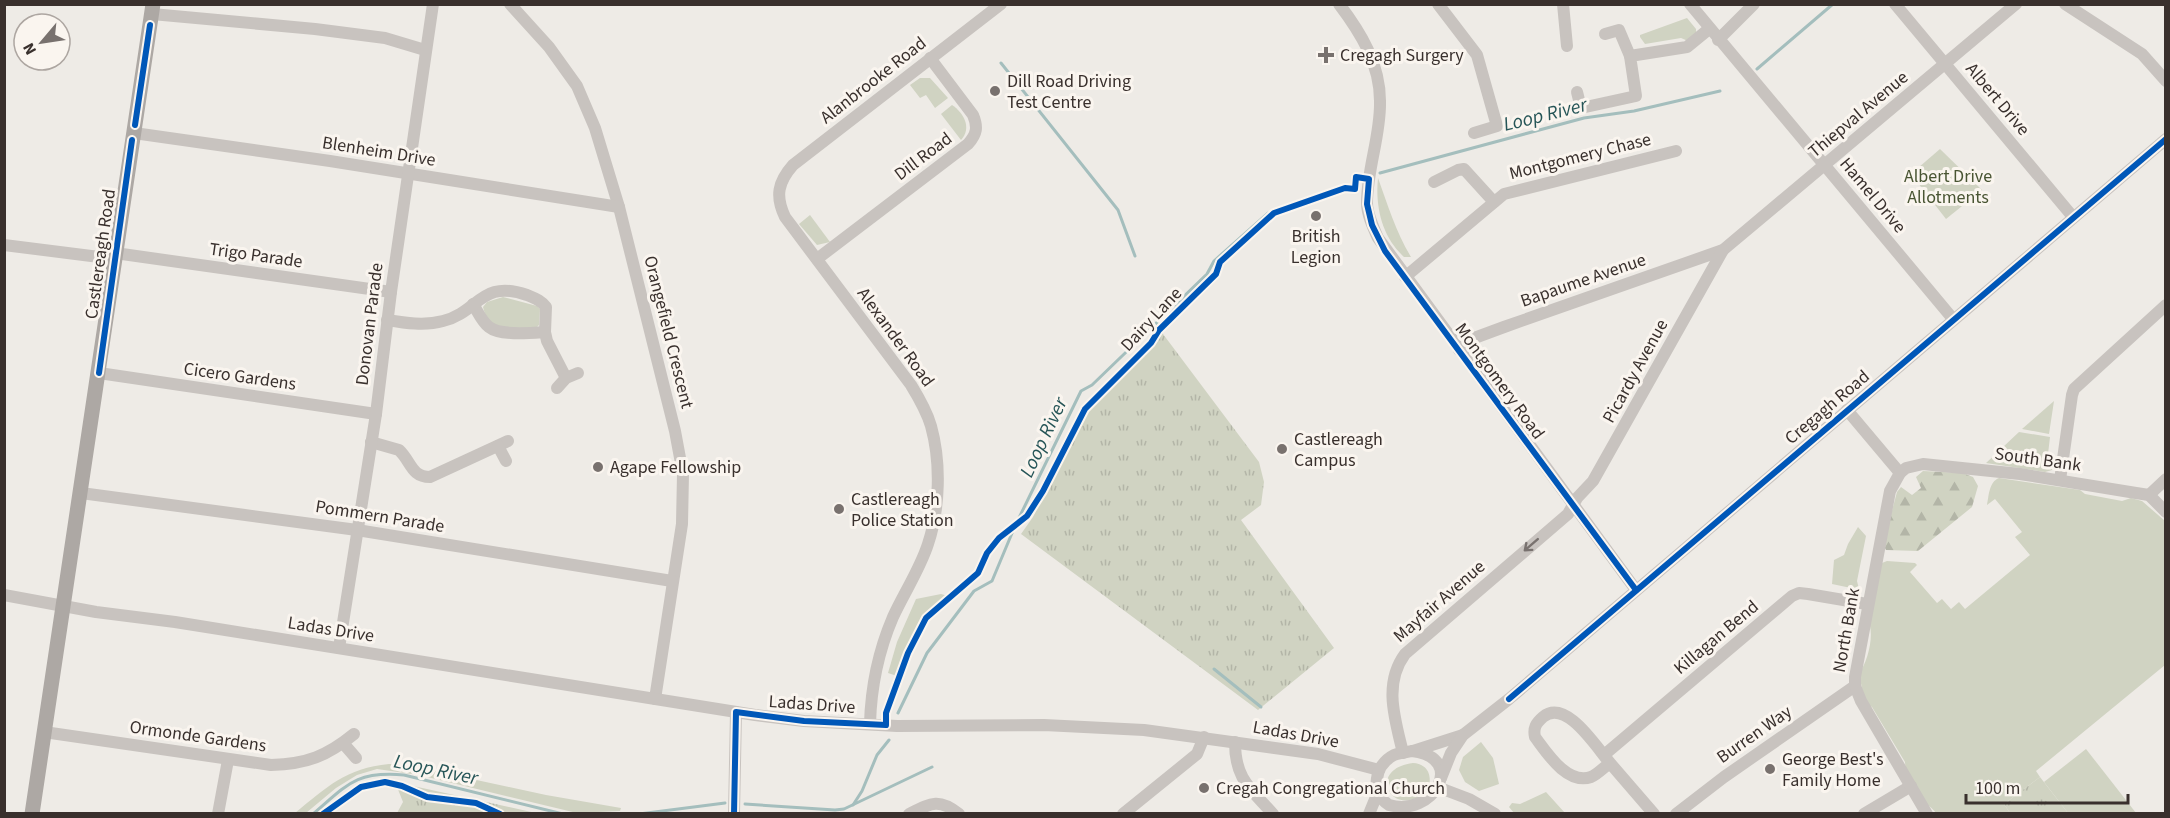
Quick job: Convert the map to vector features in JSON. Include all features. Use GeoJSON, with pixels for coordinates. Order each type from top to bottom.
{"type":"FeatureCollection","features":[{"type":"Feature","properties":{"kind":"main road","name":"Castlereagh Road"},"geometry":{"type":"LineString","coordinates":[[32,813],[152,9]]}},
{"type":"Feature","properties":{"kind":"street","name":"Donovan Parade"},"geometry":{"type":"LineString","coordinates":[[339,648],[376,414],[387,320],[433,4]]}},
{"type":"Feature","properties":{"kind":"street","name":"Orangefield Crescent"},"geometry":{"type":"LineString","coordinates":[[510,4],[549,47],[577,86],[595,128],[619,207],[675,430],[683,474],[682,524],[655,699]]}},
{"type":"Feature","properties":{"kind":"street","name":"Alanbrooke Road"},"geometry":{"type":"LineString","coordinates":[[778,192],[780,183],[793,165],[1000,4]]}},
{"type":"Feature","properties":{"kind":"street","name":"Montgomery Road"},"geometry":{"type":"LineString","coordinates":[[1339,4],[1364,40],[1376,71],[1380,118],[1367,204],[1378,238],[1636,590]]}},
{"type":"Feature","properties":{"kind":"street"},"geometry":{"type":"LineString","coordinates":[[1438,4],[1477,55],[1480,65],[1497,126],[1474,133]]}},
{"type":"Feature","properties":{"kind":"street"},"geometry":{"type":"LineString","coordinates":[[1563,4],[1567,46]]}},
{"type":"Feature","properties":{"kind":"street","name":"Hamel Drive"},"geometry":{"type":"LineString","coordinates":[[1690,4],[1709,30],[1953,319]]}},
{"type":"Feature","properties":{"kind":"street"},"geometry":{"type":"LineString","coordinates":[[1719,40],[1754,4]]}},
{"type":"Feature","properties":{"kind":"street","name":"Albert Drive"},"geometry":{"type":"LineString","coordinates":[[1895,4],[2073,217]]}},
{"type":"Feature","properties":{"kind":"street","name":"Thiepval Avenue"},"geometry":{"type":"LineString","coordinates":[[1723,250],[2016,4]]}},
{"type":"Feature","properties":{"kind":"street"},"geometry":{"type":"LineString","coordinates":[[2066,4],[2142,54],[2166,81]]}},
{"type":"Feature","properties":{"kind":"street"},"geometry":{"type":"LineString","coordinates":[[152,9],[385,38],[425,50]]}},
{"type":"Feature","properties":{"kind":"street"},"geometry":{"type":"LineString","coordinates":[[1577,92],[1581,108],[1636,96],[1630,56],[1619,30],[1605,34]]}},
{"type":"Feature","properties":{"kind":"street"},"geometry":{"type":"LineString","coordinates":[[1630,56],[1687,47],[1709,30]]}},
{"type":"Feature","properties":{"kind":"street","name":"Dill Road"},"geometry":{"type":"LineString","coordinates":[[817,259],[968,144],[974,137],[976,124],[973,115],[930,58]]}},
{"type":"Feature","properties":{"kind":"street","name":"Blenheim Drive"},"geometry":{"type":"LineString","coordinates":[[134,133],[330,160],[408,175],[619,207]]}},
{"type":"Feature","properties":{"kind":"street","name":"Cregagh Road"},"geometry":{"type":"LineString","coordinates":[[1441,783],[1450,753],[1463,735],[1509,699],[2166,139]]}},
{"type":"Feature","properties":{"kind":"street","name":"Montgomery Chase"},"geometry":{"type":"LineString","coordinates":[[1405,277],[1504,194],[1676,150]]}},
{"type":"Feature","properties":{"kind":"street","name":"Montgomery Chase"},"geometry":{"type":"LineString","coordinates":[[1434,182],[1464,169],[1494,202]]}},
{"type":"Feature","properties":{"kind":"street","name":"Alexander Road"},"geometry":{"type":"LineString","coordinates":[[778,192],[780,206],[785,217],[915,392],[931,426],[937,463],[933,529],[921,561],[893,616],[876,663],[870,696],[870,723]]}},
{"type":"Feature","properties":{"kind":"street","name":"Trigo Parade"},"geometry":{"type":"LineString","coordinates":[[4,245],[115,256],[391,292]]}},
{"type":"Feature","properties":{"kind":"street","name":"Bapaume Avenue"},"geometry":{"type":"LineString","coordinates":[[1459,350],[1477,337],[1723,250]]}},
{"type":"Feature","properties":{"kind":"street","name":"Picardy Avenue"},"geometry":{"type":"LineString","coordinates":[[1573,506],[1576,498],[1593,481],[1723,250]]}},
{"type":"Feature","properties":{"kind":"street"},"geometry":{"type":"LineString","coordinates":[[387,320],[420,323],[443,321],[454,317],[487,294],[504,290],[539,300],[546,307],[545,332],[553,355],[572,376],[557,388]]}},
{"type":"Feature","properties":{"kind":"street"},"geometry":{"type":"LineString","coordinates":[[472,304],[492,330],[505,333],[545,332]]}},
{"type":"Feature","properties":{"kind":"street"},"geometry":{"type":"LineString","coordinates":[[2060,480],[2074,389],[2166,305]]}},
{"type":"Feature","properties":{"kind":"street","name":"Cicero Gardens"},"geometry":{"type":"LineString","coordinates":[[99,373],[376,414]]}},
{"type":"Feature","properties":{"kind":"street"},"geometry":{"type":"LineString","coordinates":[[1846,410],[1900,473]]}},
{"type":"Feature","properties":{"kind":"street"},"geometry":{"type":"LineString","coordinates":[[371,442],[399,450],[414,472],[423,477],[436,475],[503,444],[506,461]]}},
{"type":"Feature","properties":{"kind":"street","name":"South Bank"},"geometry":{"type":"LineString","coordinates":[[1900,473],[1906,468],[1923,464],[2060,480],[2149,495]]}},
{"type":"Feature","properties":{"kind":"street","name":"North Bank"},"geometry":{"type":"LineString","coordinates":[[1900,473],[1890,491],[1867,604],[1855,686],[1927,813]]}},
{"type":"Feature","properties":{"kind":"street"},"geometry":{"type":"LineString","coordinates":[[2166,479],[2149,495],[2166,512]]}},
{"type":"Feature","properties":{"kind":"street","name":"Pommern Parade"},"geometry":{"type":"LineString","coordinates":[[81,493],[357,530],[672,581]]}},
{"type":"Feature","properties":{"kind":"street","name":"Mayfair Avenue"},"geometry":{"type":"LineString","coordinates":[[1407,752],[1392,702],[1394,672],[1405,654],[1568,514],[1573,506]]}},
{"type":"Feature","properties":{"kind":"street","name":"Killagan Bend"},"geometry":{"type":"LineString","coordinates":[[1607,759],[1570,716],[1563,713],[1548,713],[1536,723],[1533,730],[1535,737],[1565,772],[1575,777],[1593,776],[1607,759],[1792,596],[1799,593],[1867,604]]}},
{"type":"Feature","properties":{"kind":"street","name":"Ladas Drive"},"geometry":{"type":"LineString","coordinates":[[4,595],[804,721],[903,726],[1094,726],[1204,737],[1318,754],[1379,770]]}},
{"type":"Feature","properties":{"kind":"street","name":"Burren Way"},"geometry":{"type":"LineString","coordinates":[[1676,813],[1855,686]]}},
{"type":"Feature","properties":{"kind":"street"},"geometry":{"type":"LineString","coordinates":[[734,813],[736,712]]}},
{"type":"Feature","properties":{"kind":"street","name":"Ormonde Gardens"},"geometry":{"type":"LineString","coordinates":[[44,732],[271,765],[296,764],[318,758],[354,734]]}},
{"type":"Feature","properties":{"kind":"street","name":"Cregagh Road"},"geometry":{"type":"LineString","coordinates":[[1407,752],[1463,735]]}},
{"type":"Feature","properties":{"kind":"street"},"geometry":{"type":"LineString","coordinates":[[1124,813],[1197,754],[1204,737]]}},
{"type":"Feature","properties":{"kind":"street"},"geometry":{"type":"LineString","coordinates":[[1235,742],[1236,764],[1241,776],[1274,813]]}},
{"type":"Feature","properties":{"kind":"street"},"geometry":{"type":"LineString","coordinates":[[343,743],[356,758]]}},
{"type":"Feature","properties":{"kind":"street"},"geometry":{"type":"LineString","coordinates":[[1407,752],[1421,752],[1434,760],[1439,768],[1441,783],[1431,803],[1423,808],[1401,812],[1388,805],[1378,792],[1376,786],[1379,770],[1389,758],[1407,752]]}},
{"type":"Feature","properties":{"kind":"street"},"geometry":{"type":"LineString","coordinates":[[1607,759],[1654,813]]}},
{"type":"Feature","properties":{"kind":"street"},"geometry":{"type":"LineString","coordinates":[[218,813],[228,760]]}},
{"type":"Feature","properties":{"kind":"street"},"geometry":{"type":"LineString","coordinates":[[1441,783],[1495,813]]}},
{"type":"Feature","properties":{"kind":"street"},"geometry":{"type":"LineString","coordinates":[[1864,813],[1911,786]]}},
{"type":"Feature","properties":{"kind":"street"},"geometry":{"type":"LineString","coordinates":[[1369,813],[1378,792]]}},
{"type":"Feature","properties":{"kind":"street"},"geometry":{"type":"LineString","coordinates":[[909,813],[938,803],[951,807],[959,813]]}},
{"type":"Feature","properties":{"kind":"green space"},"geometry":{"type":"Polygon","coordinates":[[[1687,18],[1696,29],[1696,33],[1688,41],[1681,38],[1645,44],[1640,37],[1640,35],[1687,18]]]}},
{"type":"Feature","properties":{"kind":"green space"},"geometry":{"type":"Polygon","coordinates":[[[920,78],[930,78],[948,98],[935,108],[926,95],[920,98],[910,85],[920,78]]]}},
{"type":"Feature","properties":{"kind":"green space"},"geometry":{"type":"Polygon","coordinates":[[[952,105],[965,121],[966,131],[961,140],[941,114],[952,105]]]}},
{"type":"Feature","properties":{"kind":"green space","name":"Albert Drive Allotments"},"geometry":{"type":"Polygon","coordinates":[[[1940,149],[1982,190],[1946,219],[1911,174],[1940,149]]]}},
{"type":"Feature","properties":{"kind":"green space"},"geometry":{"type":"Polygon","coordinates":[[[1378,178],[1411,257],[1404,257],[1396,249],[1385,231],[1379,210],[1378,178]]]}},
{"type":"Feature","properties":{"kind":"green space"},"geometry":{"type":"Polygon","coordinates":[[[810,215],[830,242],[817,245],[799,224],[810,215]]]}},
{"type":"Feature","properties":{"kind":"green space"},"geometry":{"type":"Polygon","coordinates":[[[503,297],[537,306],[540,309],[539,325],[535,329],[510,330],[496,327],[486,316],[483,307],[487,302],[503,297]]]}},
{"type":"Feature","properties":{"kind":"green space"},"geometry":{"type":"Polygon","coordinates":[[[1160,330],[1259,462],[1264,482],[1261,505],[1241,520],[1334,648],[1258,710],[1021,534],[1033,517],[1087,411],[1154,345],[1160,330]]]}},
{"type":"Feature","properties":{"kind":"green space"},"geometry":{"type":"Polygon","coordinates":[[[2054,401],[2049,434],[2022,429],[2054,401]]]}},
{"type":"Feature","properties":{"kind":"green space"},"geometry":{"type":"Polygon","coordinates":[[[2019,432],[2050,437],[2048,454],[2053,455],[2052,470],[2045,472],[1986,463],[2019,432]]]}},
{"type":"Feature","properties":{"kind":"green space"},"geometry":{"type":"Polygon","coordinates":[[[1923,471],[1963,473],[1973,477],[1978,486],[1972,507],[1918,551],[1886,550],[1883,544],[1897,492],[1901,487],[1912,495],[1921,488],[1916,477],[1923,471]]]}},
{"type":"Feature","properties":{"kind":"green space"},"geometry":{"type":"Polygon","coordinates":[[[1999,478],[2080,490],[2085,494],[2122,501],[2131,498],[2142,501],[2165,521],[2165,665],[2036,771],[2040,777],[2004,804],[2010,813],[1936,813],[1916,791],[1908,777],[1905,762],[1872,707],[1865,703],[1859,674],[1870,647],[1871,633],[1868,620],[1882,563],[1887,561],[1915,563],[1917,565],[1910,572],[1937,603],[1942,599],[1951,609],[1959,602],[1965,609],[2030,555],[2015,537],[2022,532],[1995,499],[1987,505],[1991,486],[1999,478]]]}},
{"type":"Feature","properties":{"kind":"green space"},"geometry":{"type":"Polygon","coordinates":[[[1858,527],[1866,536],[1857,581],[1860,593],[1856,596],[1850,593],[1851,588],[1832,584],[1834,560],[1844,555],[1858,527]]]}},
{"type":"Feature","properties":{"kind":"green space"},"geometry":{"type":"Polygon","coordinates":[[[941,594],[948,596],[927,615],[910,644],[897,676],[888,673],[897,642],[916,599],[941,594]]]}},
{"type":"Feature","properties":{"kind":"green space"},"geometry":{"type":"Polygon","coordinates":[[[1481,742],[1493,758],[1499,784],[1479,791],[1465,782],[1459,770],[1463,757],[1481,742]]]}},
{"type":"Feature","properties":{"kind":"green space"},"geometry":{"type":"Polygon","coordinates":[[[2086,749],[2135,814],[2068,813],[2044,782],[2086,749]]]}},
{"type":"Feature","properties":{"kind":"green space"},"geometry":{"type":"Polygon","coordinates":[[[1413,763],[1423,766],[1429,773],[1430,782],[1427,792],[1414,799],[1396,798],[1387,786],[1388,779],[1392,772],[1400,766],[1413,763]]]}},
{"type":"Feature","properties":{"kind":"green space"},"geometry":{"type":"Polygon","coordinates":[[[389,764],[407,765],[546,795],[621,808],[620,811],[577,813],[419,775],[377,769],[357,775],[336,788],[306,813],[295,813],[327,787],[349,774],[389,764]]]}},
{"type":"Feature","properties":{"kind":"green space"},"geometry":{"type":"Polygon","coordinates":[[[2040,777],[2068,813],[2010,813],[2004,804],[2040,777]]]}},
{"type":"Feature","properties":{"kind":"green space"},"geometry":{"type":"Polygon","coordinates":[[[395,782],[536,813],[397,813],[403,802],[395,782]]]}},
{"type":"Feature","properties":{"kind":"green space"},"geometry":{"type":"Polygon","coordinates":[[[1546,792],[1565,813],[1514,813],[1509,807],[1512,803],[1520,804],[1546,792]]]}},
{"type":"Feature","properties":{"kind":"waterway","name":"Loop River"},"geometry":{"type":"LineString","coordinates":[[1757,69],[1833,4]]}},
{"type":"Feature","properties":{"kind":"waterway"},"geometry":{"type":"LineString","coordinates":[[1001,63],[1118,210],[1135,256]]}},
{"type":"Feature","properties":{"kind":"waterway","name":"Loop River"},"geometry":{"type":"LineString","coordinates":[[1380,173],[1584,118],[1634,111],[1720,91]]}},
{"type":"Feature","properties":{"kind":"waterway","name":"Loop River"},"geometry":{"type":"LineString","coordinates":[[898,713],[927,653],[974,591],[992,581],[1015,526],[1081,391],[1092,385],[1207,274],[1214,261],[1268,213]]}},
{"type":"Feature","properties":{"kind":"waterway"},"geometry":{"type":"LineString","coordinates":[[1214,669],[1261,707]]}},
{"type":"Feature","properties":{"kind":"waterway","name":"Loop River"},"geometry":{"type":"LineString","coordinates":[[853,805],[862,791],[877,755],[889,740]]}},
{"type":"Feature","properties":{"kind":"waterway","name":"Loop River"},"geometry":{"type":"LineString","coordinates":[[745,804],[844,809],[932,767]]}},
{"type":"Feature","properties":{"kind":"waterway","name":"Loop River"},"geometry":{"type":"LineString","coordinates":[[313,814],[354,782],[374,775],[388,774],[404,775],[563,814]]}},
{"type":"Feature","properties":{"kind":"waterway","name":"Loop River"},"geometry":{"type":"LineString","coordinates":[[639,814],[725,803]]}},
{"type":"Feature","properties":{"kind":"cycle path"},"geometry":{"type":"LineString","coordinates":[[135,125],[150,25]]}},
{"type":"Feature","properties":{"kind":"cycle path"},"geometry":{"type":"LineString","coordinates":[[1509,699],[2166,139]]}},
{"type":"Feature","properties":{"kind":"cycle path"},"geometry":{"type":"LineString","coordinates":[[99,373],[132,140]]}},
{"type":"Feature","properties":{"kind":"cycle path","name":"Dairy Lane"},"geometry":{"type":"LineString","coordinates":[[734,814],[736,712],[804,721],[886,725],[886,713],[908,653],[926,618],[978,573],[987,553],[999,538],[1027,516],[1043,491],[1085,409],[1151,343],[1159,330],[1216,274],[1220,262],[1274,213],[1345,188],[1355,189],[1356,177],[1369,179],[1367,204],[1372,225],[1385,251],[1636,590]]}},
{"type":"Feature","properties":{"kind":"cycle path"},"geometry":{"type":"LineString","coordinates":[[323,814],[361,787],[385,782],[402,786],[427,797],[476,803],[500,814]]}},
{"type":"Feature","properties":{"kind":"place","name":"Cregagh Surgery"},"geometry":{"type":"Point","coordinates":[1326,55]}},
{"type":"Feature","properties":{"kind":"place","name":"Dill Road Driving Test Centre"},"geometry":{"type":"Point","coordinates":[995,91]}},
{"type":"Feature","properties":{"kind":"place","name":"British Legion"},"geometry":{"type":"Point","coordinates":[1316,216]}},
{"type":"Feature","properties":{"kind":"place","name":"Castlereagh Campus"},"geometry":{"type":"Point","coordinates":[1282,449]}},
{"type":"Feature","properties":{"kind":"place","name":"Agape Fellowship"},"geometry":{"type":"Point","coordinates":[598,467]}},
{"type":"Feature","properties":{"kind":"place","name":"Castlereagh Police Station"},"geometry":{"type":"Point","coordinates":[839,509]}},
{"type":"Feature","properties":{"kind":"place","name":"George Best's Family Home"},"geometry":{"type":"Point","coordinates":[1770,769]}},
{"type":"Feature","properties":{"kind":"place","name":"Cregah Congregational Church"},"geometry":{"type":"Point","coordinates":[1204,788]}}]}
